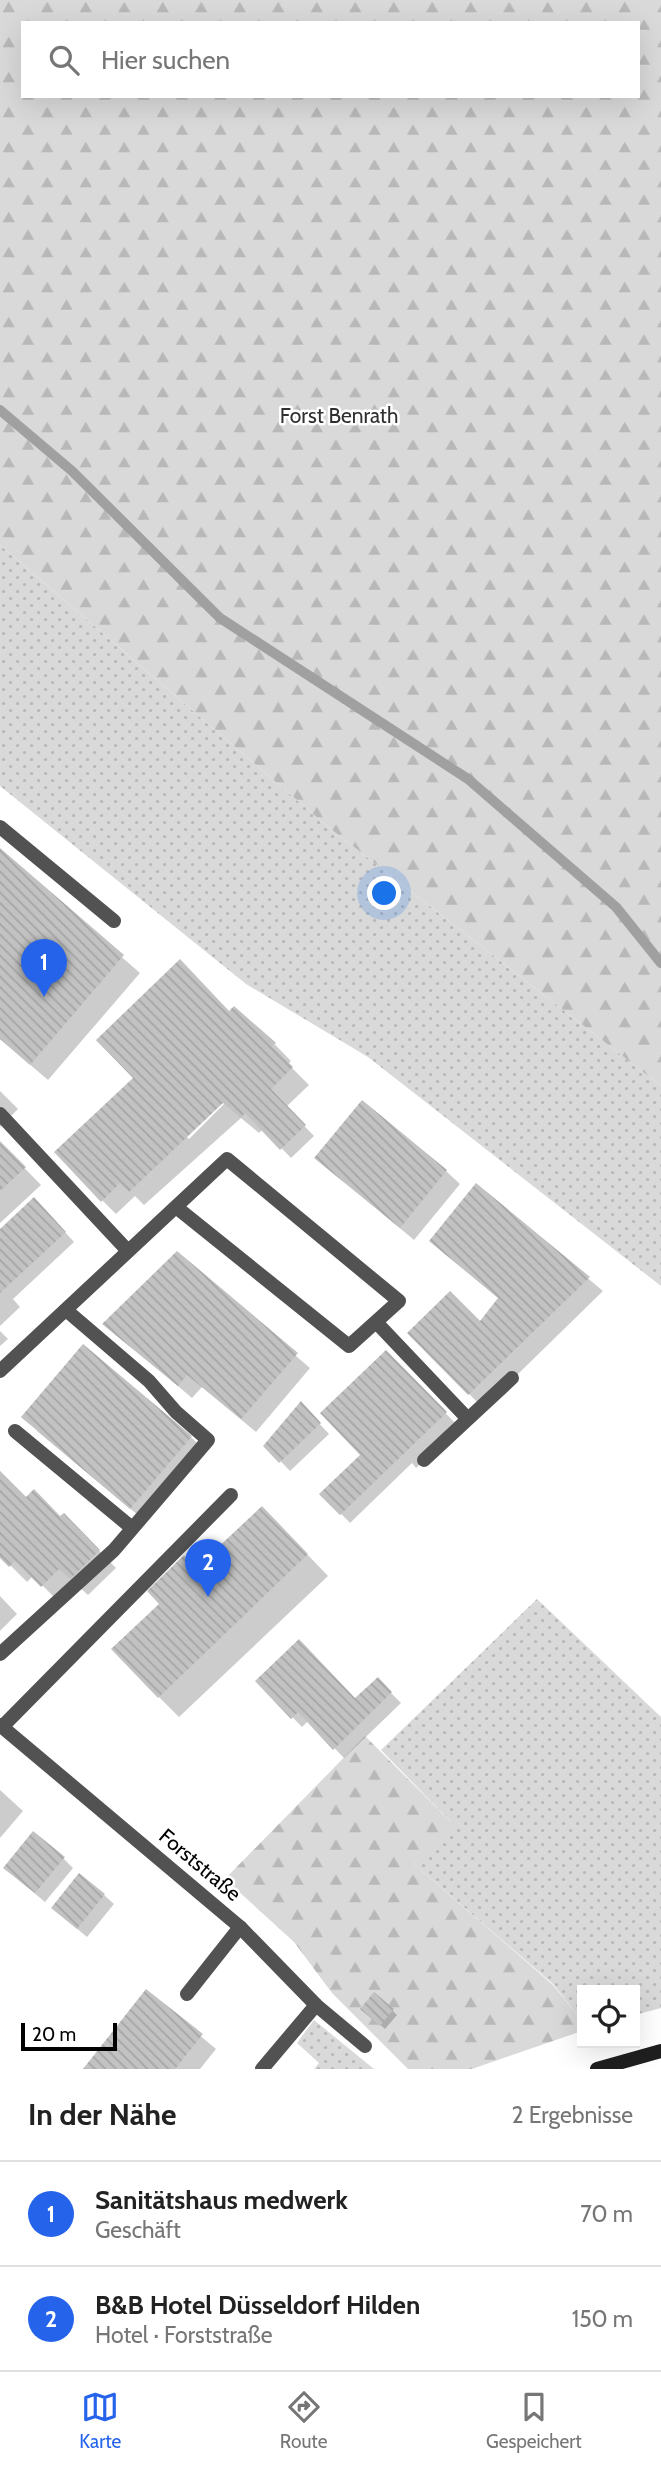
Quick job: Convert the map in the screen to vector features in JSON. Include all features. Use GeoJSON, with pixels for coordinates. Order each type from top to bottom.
{"type":"FeatureCollection","features":[{"type":"Feature","properties":{"kind":"main road"},"geometry":{"type":"LineString","coordinates":[[597,2069],[661,2051]]}},
{"type":"Feature","properties":{"kind":"street"},"geometry":{"type":"LineString","coordinates":[[0,827],[114,921]]}},
{"type":"Feature","properties":{"kind":"street"},"geometry":{"type":"LineString","coordinates":[[0,1114],[128,1251]]}},
{"type":"Feature","properties":{"kind":"street"},"geometry":{"type":"LineString","coordinates":[[0,1371],[227,1159],[399,1301],[349,1346],[176,1207]]}},
{"type":"Feature","properties":{"kind":"street"},"geometry":{"type":"LineString","coordinates":[[0,1654],[114,1550],[208,1440],[176,1412],[149,1381],[66,1310]]}},
{"type":"Feature","properties":{"kind":"street"},"geometry":{"type":"LineString","coordinates":[[376,1322],[468,1419]]}},
{"type":"Feature","properties":{"kind":"street"},"geometry":{"type":"LineString","coordinates":[[425,1461],[512,1378]]}},
{"type":"Feature","properties":{"kind":"street"},"geometry":{"type":"LineString","coordinates":[[15,1431],[132,1528]]}},
{"type":"Feature","properties":{"kind":"street"},"geometry":{"type":"LineString","coordinates":[[1,1726],[231,1495]]}},
{"type":"Feature","properties":{"kind":"street","name":"Forststraße"},"geometry":{"type":"LineString","coordinates":[[1,1726],[240,1927],[316,2005],[365,2046]]}},
{"type":"Feature","properties":{"kind":"street"},"geometry":{"type":"LineString","coordinates":[[187,1994],[240,1927]]}},
{"type":"Feature","properties":{"kind":"street"},"geometry":{"type":"LineString","coordinates":[[262,2069],[316,2005]]}},
{"type":"Feature","properties":{"kind":"green space","name":"Forst Benrath"},"geometry":{"type":"Polygon","coordinates":[[[0,0],[661,0],[661,1086],[327,826],[0,545],[0,0]]]}},
{"type":"Feature","properties":{"kind":"green space"},"geometry":{"type":"Polygon","coordinates":[[[0,545],[327,826],[661,1086],[661,1286],[368,1057],[246,984],[0,786],[0,545]]]}},
{"type":"Feature","properties":{"kind":"green space"},"geometry":{"type":"Polygon","coordinates":[[[537,1599],[661,1717],[661,2008],[640,2014],[640,1985],[577,1985],[577,2015],[553,1984],[414,1864],[454,1825],[381,1750],[537,1599]]]}},
{"type":"Feature","properties":{"kind":"green space"},"geometry":{"type":"Polygon","coordinates":[[[365,1736],[455,1826],[414,1864],[553,1985],[577,2015],[577,2033],[472,2069],[408,2069],[332,1993],[294,1942],[225,1879],[365,1736]]]}},
{"type":"Feature","properties":{"kind":"green space"},"geometry":{"type":"Polygon","coordinates":[[[314,2020],[374,2069],[314,2069],[319,2063],[297,2043],[314,2020]]]}},
{"type":"Feature","properties":{"kind":"building"},"geometry":{"type":"Polygon","coordinates":[[[0,848],[124,955],[30,1065],[0,1039],[0,848]]]}},
{"type":"Feature","properties":{"kind":"building"},"geometry":{"type":"Polygon","coordinates":[[[180,959],[229,1011],[234,1006],[276,1043],[272,1046],[293,1067],[271,1089],[306,1125],[280,1150],[245,1113],[241,1118],[223,1103],[129,1192],[120,1183],[101,1202],[54,1152],[133,1078],[96,1040],[180,959]]]}},
{"type":"Feature","properties":{"kind":"building"},"geometry":{"type":"Polygon","coordinates":[[[362,1100],[447,1170],[400,1228],[314,1158],[362,1100]]]}},
{"type":"Feature","properties":{"kind":"building"},"geometry":{"type":"Polygon","coordinates":[[[0,1141],[26,1167],[0,1191],[0,1141]]]}},
{"type":"Feature","properties":{"kind":"building"},"geometry":{"type":"Polygon","coordinates":[[[476,1183],[590,1277],[468,1395],[407,1333],[450,1291],[480,1321],[498,1298],[429,1241],[476,1183]]]}},
{"type":"Feature","properties":{"kind":"building"},"geometry":{"type":"Polygon","coordinates":[[[34,1197],[66,1232],[0,1293],[0,1229],[34,1197]]]}},
{"type":"Feature","properties":{"kind":"building"},"geometry":{"type":"Polygon","coordinates":[[[177,1251],[298,1353],[241,1419],[187,1375],[178,1386],[102,1324],[177,1251]]]}},
{"type":"Feature","properties":{"kind":"building"},"geometry":{"type":"Polygon","coordinates":[[[83,1344],[192,1436],[130,1509],[21,1417],[83,1344]]]}},
{"type":"Feature","properties":{"kind":"building"},"geometry":{"type":"Polygon","coordinates":[[[386,1350],[447,1412],[340,1515],[319,1494],[360,1455],[320,1413],[386,1350]]]}},
{"type":"Feature","properties":{"kind":"building"},"geometry":{"type":"Polygon","coordinates":[[[301,1401],[321,1423],[279,1463],[263,1446],[301,1401]]]}},
{"type":"Feature","properties":{"kind":"building"},"geometry":{"type":"Polygon","coordinates":[[[0,1471],[26,1497],[34,1489],[60,1516],[64,1513],[100,1550],[70,1579],[59,1569],[41,1587],[15,1561],[9,1567],[0,1558],[0,1471]]]}},
{"type":"Feature","properties":{"kind":"building"},"geometry":{"type":"Polygon","coordinates":[[[262,1506],[308,1554],[158,1698],[111,1649],[159,1604],[147,1591],[184,1555],[196,1568],[262,1506]]]}},
{"type":"Feature","properties":{"kind":"building"},"geometry":{"type":"Polygon","coordinates":[[[299,1639],[355,1698],[378,1677],[392,1692],[333,1750],[298,1712],[291,1719],[255,1681],[299,1639]]]}},
{"type":"Feature","properties":{"kind":"building"},"geometry":{"type":"Polygon","coordinates":[[[33,1831],[65,1857],[35,1893],[3,1868],[33,1831]]]}},
{"type":"Feature","properties":{"kind":"building"},"geometry":{"type":"Polygon","coordinates":[[[79,1873],[105,1894],[77,1929],[51,1908],[79,1873]]]}},
{"type":"Feature","properties":{"kind":"building"},"geometry":{"type":"Polygon","coordinates":[[[146,1989],[203,2034],[175,2069],[83,2069],[146,1989]]]}},
{"type":"Feature","properties":{"kind":"building"},"geometry":{"type":"Polygon","coordinates":[[[374,1992],[394,2009],[380,2026],[360,2009],[374,1992]]]}},
{"type":"Feature","properties":{"kind":"waterway"},"geometry":{"type":"LineString","coordinates":[[0,410],[72,471],[220,618],[468,779],[616,907],[661,963]]}},
{"type":"Feature","properties":{"kind":"place","name":"Sanitätshaus medwerk"},"geometry":{"type":"Point","coordinates":[44,997]}},
{"type":"Feature","properties":{"kind":"place","name":"B&B Hotel Düsseldorf Hilden"},"geometry":{"type":"Point","coordinates":[208,1597]}}]}
